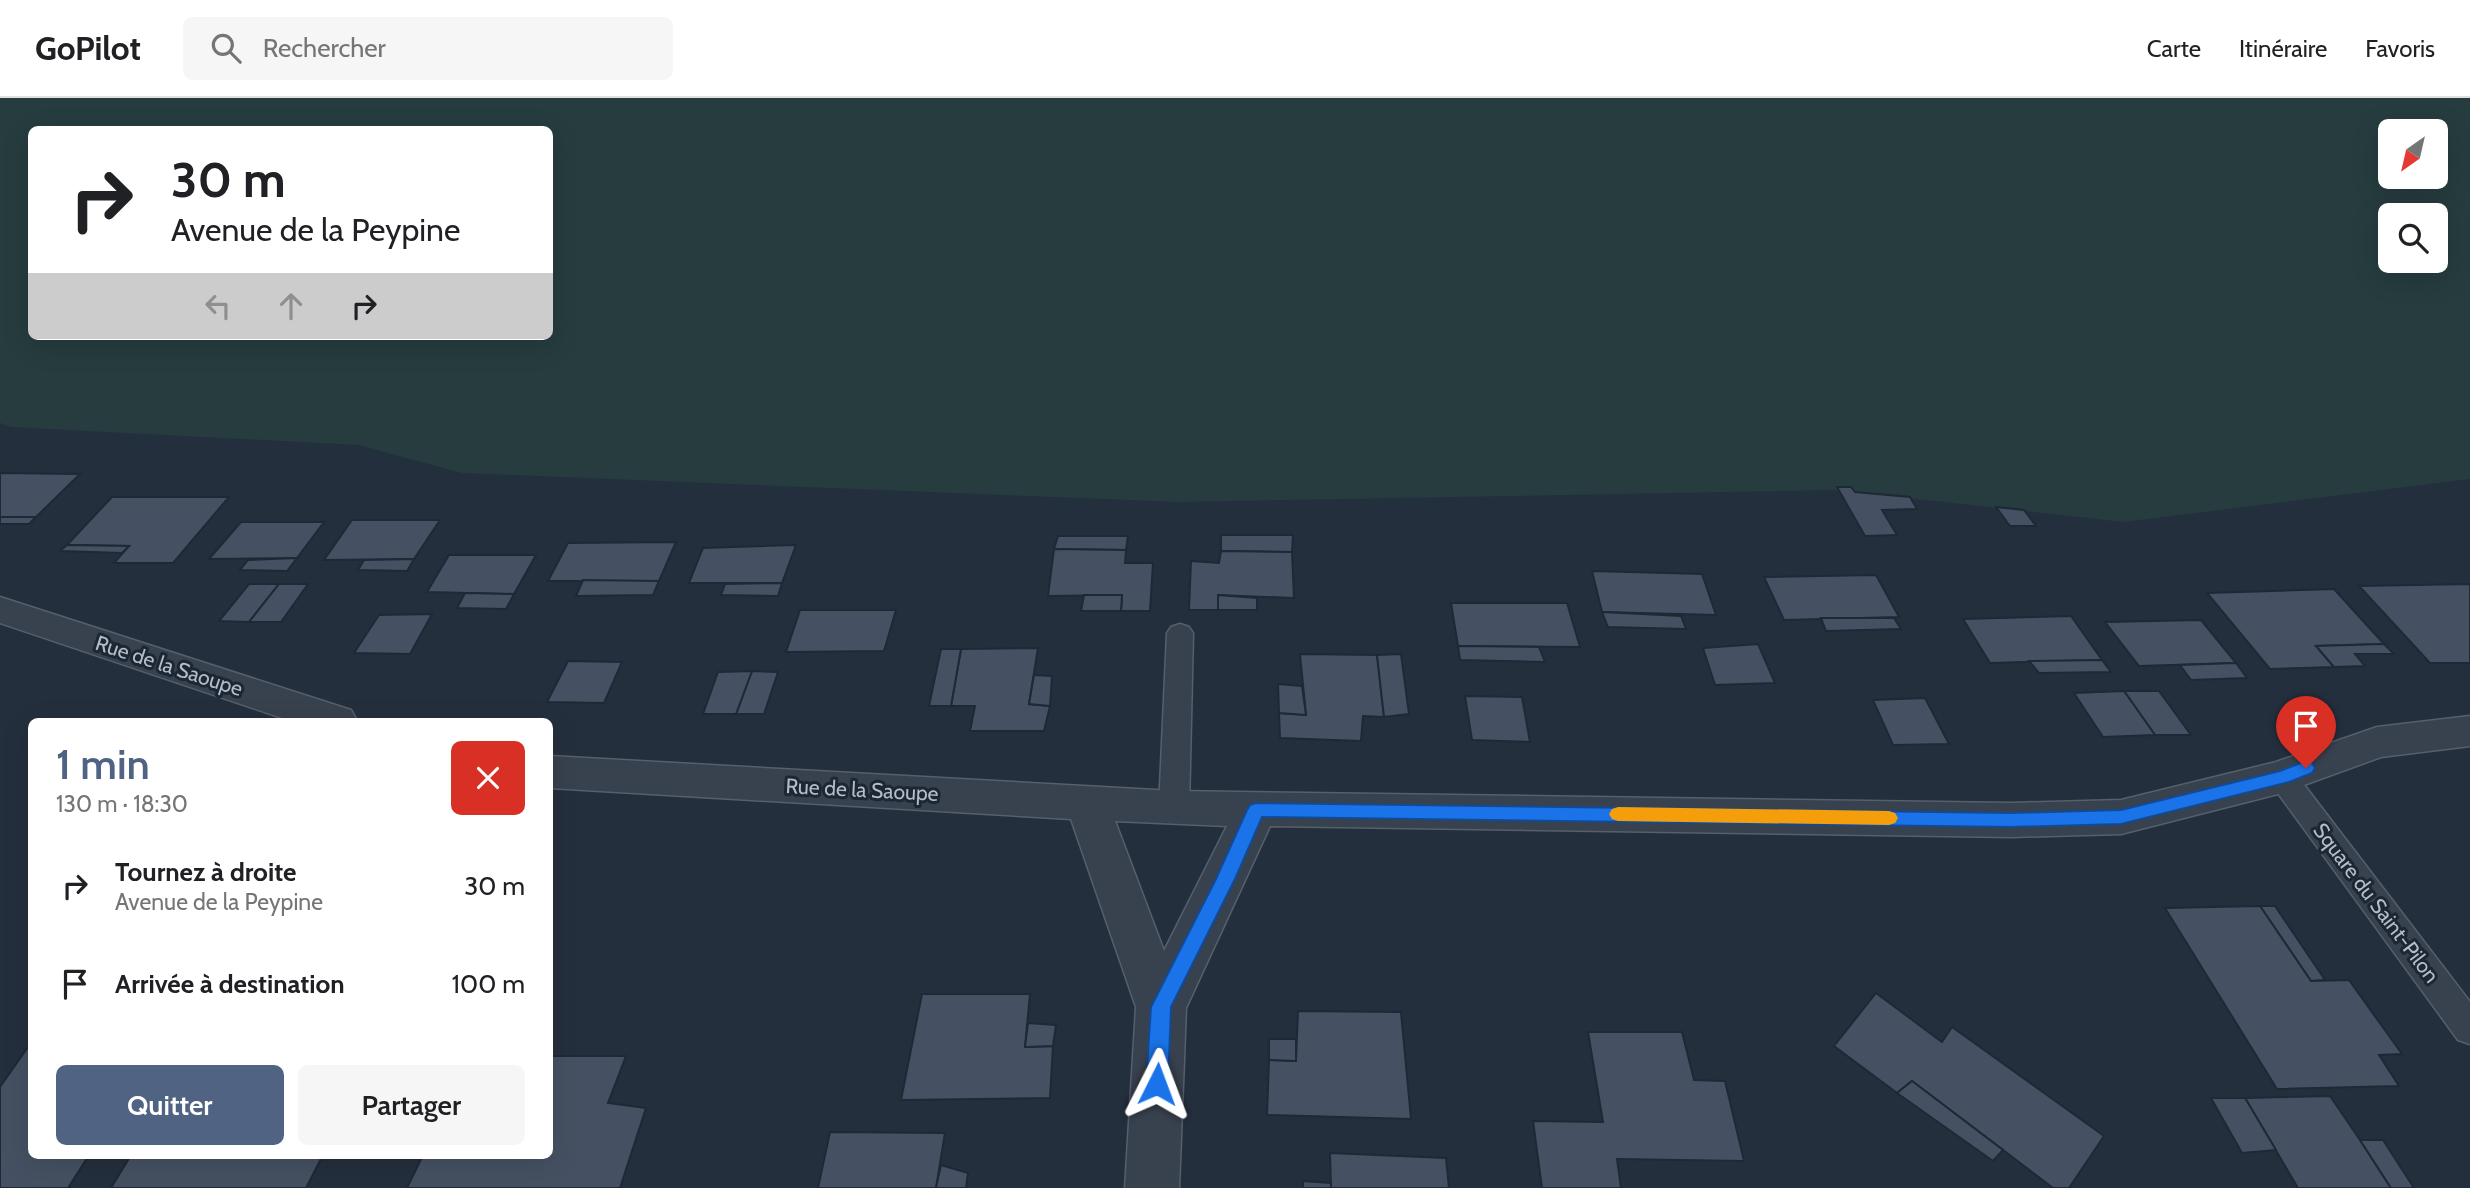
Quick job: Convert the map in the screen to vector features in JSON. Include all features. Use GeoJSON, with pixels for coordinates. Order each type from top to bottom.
{"type":"FeatureCollection","features":[{"type":"Feature","properties":{"kind":"street","name":"Rue de la Saoupe"},"geometry":{"type":"LineString","coordinates":[[0,610],[328,718]]}},
{"type":"Feature","properties":{"kind":"street","name":"Rue de la Saoupe"},"geometry":{"type":"LineString","coordinates":[[553,772],[1174,808],[2011,820],[2121,817],[2282,777],[2377,741],[2470,731]]}},
{"type":"Feature","properties":{"kind":"street"},"geometry":{"type":"LineString","coordinates":[[1087,804],[1161,1007],[1152,1188]]}},
{"type":"Feature","properties":{"kind":"street"},"geometry":{"type":"LineString","coordinates":[[1161,1007],[1256,810]]}},
{"type":"Feature","properties":{"kind":"lane"},"geometry":{"type":"LineString","coordinates":[[1174,808],[1180,633]]}},
{"type":"Feature","properties":{"kind":"lane","name":"Square du Saint-Pilon"},"geometry":{"type":"LineString","coordinates":[[2282,777],[2470,1029]]}},
{"type":"Feature","properties":{"kind":"green space"},"geometry":{"type":"Polygon","coordinates":[[[0,98],[2470,98],[2470,479],[2123,522],[1836,490],[1178,502],[462,473],[358,445],[11,427],[0,423],[0,98]]]}},
{"type":"Feature","properties":{"kind":"building"},"geometry":{"type":"Polygon","coordinates":[[[0,473],[80,474],[36,517],[0,517],[0,473]]]}},
{"type":"Feature","properties":{"kind":"building"},"geometry":{"type":"Polygon","coordinates":[[[1837,487],[1851,487],[1855,492],[1910,497],[1917,509],[1882,510],[1897,535],[1865,536],[1837,487]]]}},
{"type":"Feature","properties":{"kind":"building"},"geometry":{"type":"Polygon","coordinates":[[[112,497],[229,497],[173,563],[114,563],[129,546],[67,545],[112,497]]]}},
{"type":"Feature","properties":{"kind":"building"},"geometry":{"type":"Polygon","coordinates":[[[1996,507],[2024,510],[2036,526],[2010,526],[1996,507]]]}},
{"type":"Feature","properties":{"kind":"building"},"geometry":{"type":"Polygon","coordinates":[[[0,517],[36,517],[29,524],[0,524],[0,517]]]}},
{"type":"Feature","properties":{"kind":"building"},"geometry":{"type":"Polygon","coordinates":[[[352,520],[440,520],[414,559],[324,560],[352,520]]]}},
{"type":"Feature","properties":{"kind":"building"},"geometry":{"type":"Polygon","coordinates":[[[241,522],[324,522],[297,558],[209,559],[241,522]]]}},
{"type":"Feature","properties":{"kind":"building"},"geometry":{"type":"Polygon","coordinates":[[[1221,535],[1293,535],[1292,552],[1221,551],[1221,535]]]}},
{"type":"Feature","properties":{"kind":"building"},"geometry":{"type":"Polygon","coordinates":[[[1058,536],[1128,536],[1126,550],[1054,549],[1058,536]]]}},
{"type":"Feature","properties":{"kind":"building"},"geometry":{"type":"Polygon","coordinates":[[[676,542],[659,581],[548,581],[568,543],[676,542]]]}},
{"type":"Feature","properties":{"kind":"building"},"geometry":{"type":"Polygon","coordinates":[[[67,545],[129,546],[122,553],[60,551],[67,545]]]}},
{"type":"Feature","properties":{"kind":"building"},"geometry":{"type":"Polygon","coordinates":[[[796,545],[782,583],[689,583],[703,548],[796,545]]]}},
{"type":"Feature","properties":{"kind":"building"},"geometry":{"type":"Polygon","coordinates":[[[1054,549],[1126,550],[1125,563],[1153,563],[1150,611],[1121,611],[1122,595],[1048,596],[1054,549]]]}},
{"type":"Feature","properties":{"kind":"building"},"geometry":{"type":"Polygon","coordinates":[[[1221,551],[1292,552],[1294,598],[1218,595],[1218,610],[1189,610],[1191,561],[1219,563],[1221,551]]]}},
{"type":"Feature","properties":{"kind":"building"},"geometry":{"type":"Polygon","coordinates":[[[449,555],[536,555],[514,594],[427,592],[449,555]]]}},
{"type":"Feature","properties":{"kind":"building"},"geometry":{"type":"Polygon","coordinates":[[[297,558],[287,571],[240,570],[248,560],[297,558]]]}},
{"type":"Feature","properties":{"kind":"building"},"geometry":{"type":"Polygon","coordinates":[[[414,559],[407,571],[358,570],[364,560],[414,559]]]}},
{"type":"Feature","properties":{"kind":"building"},"geometry":{"type":"Polygon","coordinates":[[[1592,571],[1702,574],[1716,615],[1602,612],[1592,571]]]}},
{"type":"Feature","properties":{"kind":"building"},"geometry":{"type":"Polygon","coordinates":[[[1876,575],[1899,617],[1784,620],[1764,577],[1876,575]]]}},
{"type":"Feature","properties":{"kind":"building"},"geometry":{"type":"Polygon","coordinates":[[[583,580],[659,581],[653,595],[576,596],[583,580]]]}},
{"type":"Feature","properties":{"kind":"building"},"geometry":{"type":"Polygon","coordinates":[[[782,583],[778,596],[721,595],[725,584],[782,583]]]}},
{"type":"Feature","properties":{"kind":"building"},"geometry":{"type":"Polygon","coordinates":[[[249,584],[279,584],[249,622],[219,621],[249,584]]]}},
{"type":"Feature","properties":{"kind":"building"},"geometry":{"type":"Polygon","coordinates":[[[279,584],[308,584],[281,622],[249,622],[279,584]]]}},
{"type":"Feature","properties":{"kind":"building"},"geometry":{"type":"Polygon","coordinates":[[[2470,584],[2470,663],[2430,663],[2359,586],[2470,584]]]}},
{"type":"Feature","properties":{"kind":"building"},"geometry":{"type":"Polygon","coordinates":[[[2334,589],[2384,644],[2316,646],[2334,667],[2270,669],[2207,593],[2334,589]]]}},
{"type":"Feature","properties":{"kind":"building"},"geometry":{"type":"Polygon","coordinates":[[[465,593],[514,594],[506,609],[457,608],[465,593]]]}},
{"type":"Feature","properties":{"kind":"building"},"geometry":{"type":"Polygon","coordinates":[[[1084,595],[1122,595],[1121,611],[1081,611],[1084,595]]]}},
{"type":"Feature","properties":{"kind":"building"},"geometry":{"type":"Polygon","coordinates":[[[1218,595],[1257,598],[1257,610],[1218,610],[1218,595]]]}},
{"type":"Feature","properties":{"kind":"building"},"geometry":{"type":"Polygon","coordinates":[[[1451,603],[1567,603],[1580,647],[1458,646],[1451,603]]]}},
{"type":"Feature","properties":{"kind":"building"},"geometry":{"type":"Polygon","coordinates":[[[800,610],[896,610],[884,651],[786,652],[800,610]]]}},
{"type":"Feature","properties":{"kind":"building"},"geometry":{"type":"Polygon","coordinates":[[[1602,612],[1681,616],[1686,629],[1608,627],[1602,612]]]}},
{"type":"Feature","properties":{"kind":"building"},"geometry":{"type":"Polygon","coordinates":[[[432,614],[410,654],[354,653],[379,615],[432,614]]]}},
{"type":"Feature","properties":{"kind":"building"},"geometry":{"type":"Polygon","coordinates":[[[2071,616],[2102,660],[1990,663],[1963,619],[2071,616]]]}},
{"type":"Feature","properties":{"kind":"building"},"geometry":{"type":"Polygon","coordinates":[[[1821,618],[1894,618],[1901,629],[1826,631],[1821,618]]]}},
{"type":"Feature","properties":{"kind":"building"},"geometry":{"type":"Polygon","coordinates":[[[2201,620],[2236,663],[2139,666],[2105,622],[2201,620]]]}},
{"type":"Feature","properties":{"kind":"building"},"geometry":{"type":"Polygon","coordinates":[[[1758,644],[1775,683],[1715,685],[1703,648],[1758,644]]]}},
{"type":"Feature","properties":{"kind":"building"},"geometry":{"type":"Polygon","coordinates":[[[2384,644],[2394,654],[2355,654],[2365,666],[2334,667],[2316,646],[2384,644]]]}},
{"type":"Feature","properties":{"kind":"building"},"geometry":{"type":"Polygon","coordinates":[[[1458,646],[1539,647],[1545,662],[1460,660],[1458,646]]]}},
{"type":"Feature","properties":{"kind":"building"},"geometry":{"type":"Polygon","coordinates":[[[1038,648],[1029,704],[1050,706],[1044,731],[970,731],[975,706],[951,706],[961,649],[1038,648]]]}},
{"type":"Feature","properties":{"kind":"building"},"geometry":{"type":"Polygon","coordinates":[[[941,649],[961,649],[951,706],[929,706],[941,649]]]}},
{"type":"Feature","properties":{"kind":"building"},"geometry":{"type":"Polygon","coordinates":[[[1300,654],[1377,655],[1384,717],[1363,716],[1361,741],[1280,738],[1279,713],[1306,715],[1300,654]]]}},
{"type":"Feature","properties":{"kind":"building"},"geometry":{"type":"Polygon","coordinates":[[[1401,654],[1409,714],[1384,717],[1377,655],[1401,654]]]}},
{"type":"Feature","properties":{"kind":"building"},"geometry":{"type":"Polygon","coordinates":[[[2102,660],[2111,672],[2039,673],[2029,661],[2102,660]]]}},
{"type":"Feature","properties":{"kind":"building"},"geometry":{"type":"Polygon","coordinates":[[[568,661],[622,662],[604,703],[547,702],[568,661]]]}},
{"type":"Feature","properties":{"kind":"building"},"geometry":{"type":"Polygon","coordinates":[[[2236,663],[2247,678],[2191,680],[2180,665],[2236,663]]]}},
{"type":"Feature","properties":{"kind":"building"},"geometry":{"type":"Polygon","coordinates":[[[752,671],[778,672],[764,714],[736,714],[752,671]]]}},
{"type":"Feature","properties":{"kind":"building"},"geometry":{"type":"Polygon","coordinates":[[[752,671],[736,714],[703,714],[718,672],[752,671]]]}},
{"type":"Feature","properties":{"kind":"building"},"geometry":{"type":"Polygon","coordinates":[[[1034,675],[1052,676],[1050,706],[1029,704],[1034,675]]]}},
{"type":"Feature","properties":{"kind":"building"},"geometry":{"type":"Polygon","coordinates":[[[1278,684],[1302,686],[1306,715],[1279,713],[1278,684]]]}},
{"type":"Feature","properties":{"kind":"building"},"geometry":{"type":"Polygon","coordinates":[[[2124,691],[2159,691],[2191,735],[2155,735],[2124,691]]]}},
{"type":"Feature","properties":{"kind":"building"},"geometry":{"type":"Polygon","coordinates":[[[2124,691],[2155,735],[2103,737],[2074,693],[2124,691]]]}},
{"type":"Feature","properties":{"kind":"building"},"geometry":{"type":"Polygon","coordinates":[[[1465,696],[1522,697],[1530,742],[1472,740],[1465,696]]]}},
{"type":"Feature","properties":{"kind":"building"},"geometry":{"type":"Polygon","coordinates":[[[1925,698],[1949,744],[1893,745],[1873,700],[1925,698]]]}},
{"type":"Feature","properties":{"kind":"building"},"geometry":{"type":"Polygon","coordinates":[[[2260,906],[2275,906],[2325,980],[2311,981],[2260,906]]]}},
{"type":"Feature","properties":{"kind":"building"},"geometry":{"type":"Polygon","coordinates":[[[2260,906],[2311,981],[2349,980],[2402,1054],[2379,1055],[2399,1086],[2277,1089],[2165,908],[2260,906]]]}},
{"type":"Feature","properties":{"kind":"building"},"geometry":{"type":"Polygon","coordinates":[[[1876,993],[1942,1042],[1952,1027],[2104,1136],[2069,1188],[2053,1188],[1912,1081],[1897,1093],[1834,1046],[1876,993]]]}},
{"type":"Feature","properties":{"kind":"building"},"geometry":{"type":"Polygon","coordinates":[[[922,994],[1030,994],[1025,1047],[1053,1046],[1050,1098],[901,1100],[922,994]]]}},
{"type":"Feature","properties":{"kind":"building"},"geometry":{"type":"Polygon","coordinates":[[[1298,1011],[1401,1012],[1411,1119],[1267,1115],[1269,1060],[1296,1061],[1298,1011]]]}},
{"type":"Feature","properties":{"kind":"building"},"geometry":{"type":"Polygon","coordinates":[[[1028,1023],[1056,1025],[1053,1046],[1025,1047],[1028,1023]]]}},
{"type":"Feature","properties":{"kind":"building"},"geometry":{"type":"Polygon","coordinates":[[[1588,1032],[1682,1032],[1694,1080],[1725,1081],[1744,1161],[1617,1159],[1621,1188],[1542,1188],[1533,1121],[1603,1122],[1588,1032]]]}},
{"type":"Feature","properties":{"kind":"building"},"geometry":{"type":"Polygon","coordinates":[[[1269,1039],[1296,1039],[1296,1061],[1269,1060],[1269,1039]]]}},
{"type":"Feature","properties":{"kind":"building"},"geometry":{"type":"Polygon","coordinates":[[[28,1047],[28,1159],[86,1159],[68,1188],[0,1188],[0,1087],[28,1047]]]}},
{"type":"Feature","properties":{"kind":"building"},"geometry":{"type":"Polygon","coordinates":[[[553,1056],[626,1056],[608,1103],[646,1108],[620,1188],[407,1188],[421,1159],[553,1159],[553,1056]]]}},
{"type":"Feature","properties":{"kind":"building"},"geometry":{"type":"Polygon","coordinates":[[[1912,1081],[2003,1150],[1993,1161],[1897,1093],[1912,1081]]]}},
{"type":"Feature","properties":{"kind":"building"},"geometry":{"type":"Polygon","coordinates":[[[2330,1096],[2391,1188],[2298,1188],[2245,1098],[2330,1096]]]}},
{"type":"Feature","properties":{"kind":"building"},"geometry":{"type":"Polygon","coordinates":[[[2211,1098],[2245,1098],[2276,1150],[2242,1153],[2211,1098]]]}},
{"type":"Feature","properties":{"kind":"building"},"geometry":{"type":"Polygon","coordinates":[[[830,1132],[945,1133],[936,1188],[818,1188],[830,1132]]]}},
{"type":"Feature","properties":{"kind":"building"},"geometry":{"type":"Polygon","coordinates":[[[2360,1140],[2383,1140],[2414,1188],[2391,1188],[2360,1140]]]}},
{"type":"Feature","properties":{"kind":"building"},"geometry":{"type":"Polygon","coordinates":[[[1330,1153],[1446,1158],[1449,1188],[1331,1188],[1330,1153]]]}},
{"type":"Feature","properties":{"kind":"building"},"geometry":{"type":"Polygon","coordinates":[[[129,1159],[321,1159],[306,1188],[111,1188],[129,1159]]]}},
{"type":"Feature","properties":{"kind":"building"},"geometry":{"type":"Polygon","coordinates":[[[941,1165],[968,1173],[966,1188],[936,1188],[941,1165]]]}},
{"type":"Feature","properties":{"kind":"building"},"geometry":{"type":"Polygon","coordinates":[[[1303,1181],[1331,1183],[1331,1188],[1303,1188],[1303,1181]]]}},
{"type":"Feature","properties":{"kind":"slow traffic"},"geometry":{"type":"LineString","coordinates":[[1618,814],[1889,818]]}},
{"type":"Feature","properties":{"kind":"route"},"geometry":{"type":"LineString","coordinates":[[1157,1084],[1161,1007],[1256,810],[2011,820],[2121,817],[2282,777],[2306,768]]}}]}
